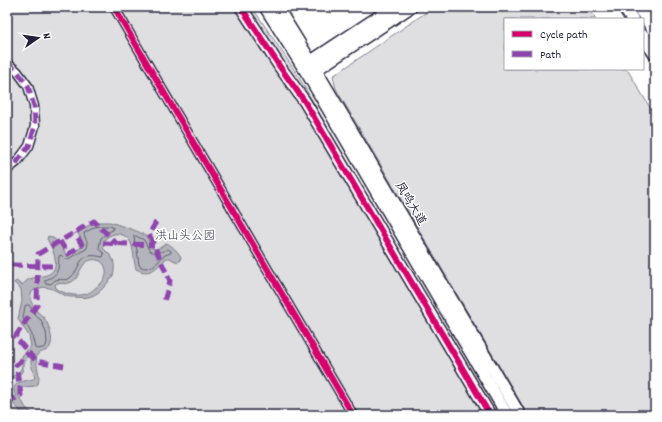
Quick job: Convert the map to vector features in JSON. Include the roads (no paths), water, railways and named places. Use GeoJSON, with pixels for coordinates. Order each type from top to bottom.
{"type":"FeatureCollection","features":[{"type":"Feature","properties":{"kind":"main road"},"geometry":{"type":"LineString","coordinates":[[241,7],[305,102],[490,415]]}},
{"type":"Feature","properties":{"kind":"main road","name":"凤鸣大道"},"geometry":{"type":"LineString","coordinates":[[265,7],[309,68],[520,415]]}},
{"type":"Feature","properties":{"kind":"main road","name":"凤鸣大道"},"geometry":{"type":"LineString","coordinates":[[277,7],[309,68],[506,415]]}},
{"type":"Feature","properties":{"kind":"main road"},"geometry":{"type":"LineString","coordinates":[[309,68],[393,7]]}},
{"type":"Feature","properties":{"kind":"main road"},"geometry":{"type":"LineString","coordinates":[[309,68],[411,7]]}},
{"type":"Feature","properties":{"kind":"main road"},"geometry":{"type":"LineString","coordinates":[[624,7],[631,18]]}},
{"type":"Feature","properties":{"kind":"main road"},"geometry":{"type":"LineString","coordinates":[[639,7],[655,32]]}},
{"type":"Feature","properties":{"kind":"main road"},"geometry":{"type":"LineString","coordinates":[[644,38],[655,54]]}},
{"type":"Feature","properties":{"kind":"street"},"geometry":{"type":"LineString","coordinates":[[114,7],[353,415]]}},
{"type":"Feature","properties":{"kind":"street"},"geometry":{"type":"LineString","coordinates":[[7,63],[17,71],[28,86],[34,106],[34,126],[29,146],[17,162],[7,170]]}},
{"type":"Feature","properties":{"kind":"water"},"geometry":{"type":"Polygon","coordinates":[[[110,222],[139,232],[147,237],[152,248],[154,249],[160,248],[166,243],[175,249],[180,255],[180,261],[178,262],[167,258],[153,270],[145,272],[136,269],[131,243],[124,236],[115,234],[105,239],[103,248],[113,260],[114,273],[98,293],[80,298],[67,296],[47,287],[34,290],[31,296],[32,303],[35,309],[46,321],[50,332],[51,344],[49,349],[37,355],[39,377],[38,384],[18,390],[17,393],[26,408],[34,415],[23,415],[11,400],[7,391],[8,380],[19,372],[22,364],[22,356],[31,346],[29,336],[18,319],[22,301],[21,289],[14,283],[16,281],[22,285],[30,279],[47,275],[53,271],[55,267],[55,257],[47,239],[48,236],[57,241],[67,256],[85,245],[77,232],[93,223],[110,222]],[[91,260],[86,262],[75,279],[66,284],[57,283],[55,285],[56,288],[66,293],[82,295],[89,293],[99,285],[105,278],[105,267],[100,261],[91,260]],[[31,357],[25,361],[21,373],[13,379],[10,385],[11,394],[16,402],[14,387],[16,384],[35,378],[31,364],[31,357]]]}},
{"type":"Feature","properties":{"kind":"park label","name":"洪山头公园"},"geometry":{"type":"Point","coordinates":[185,236]}}]}
